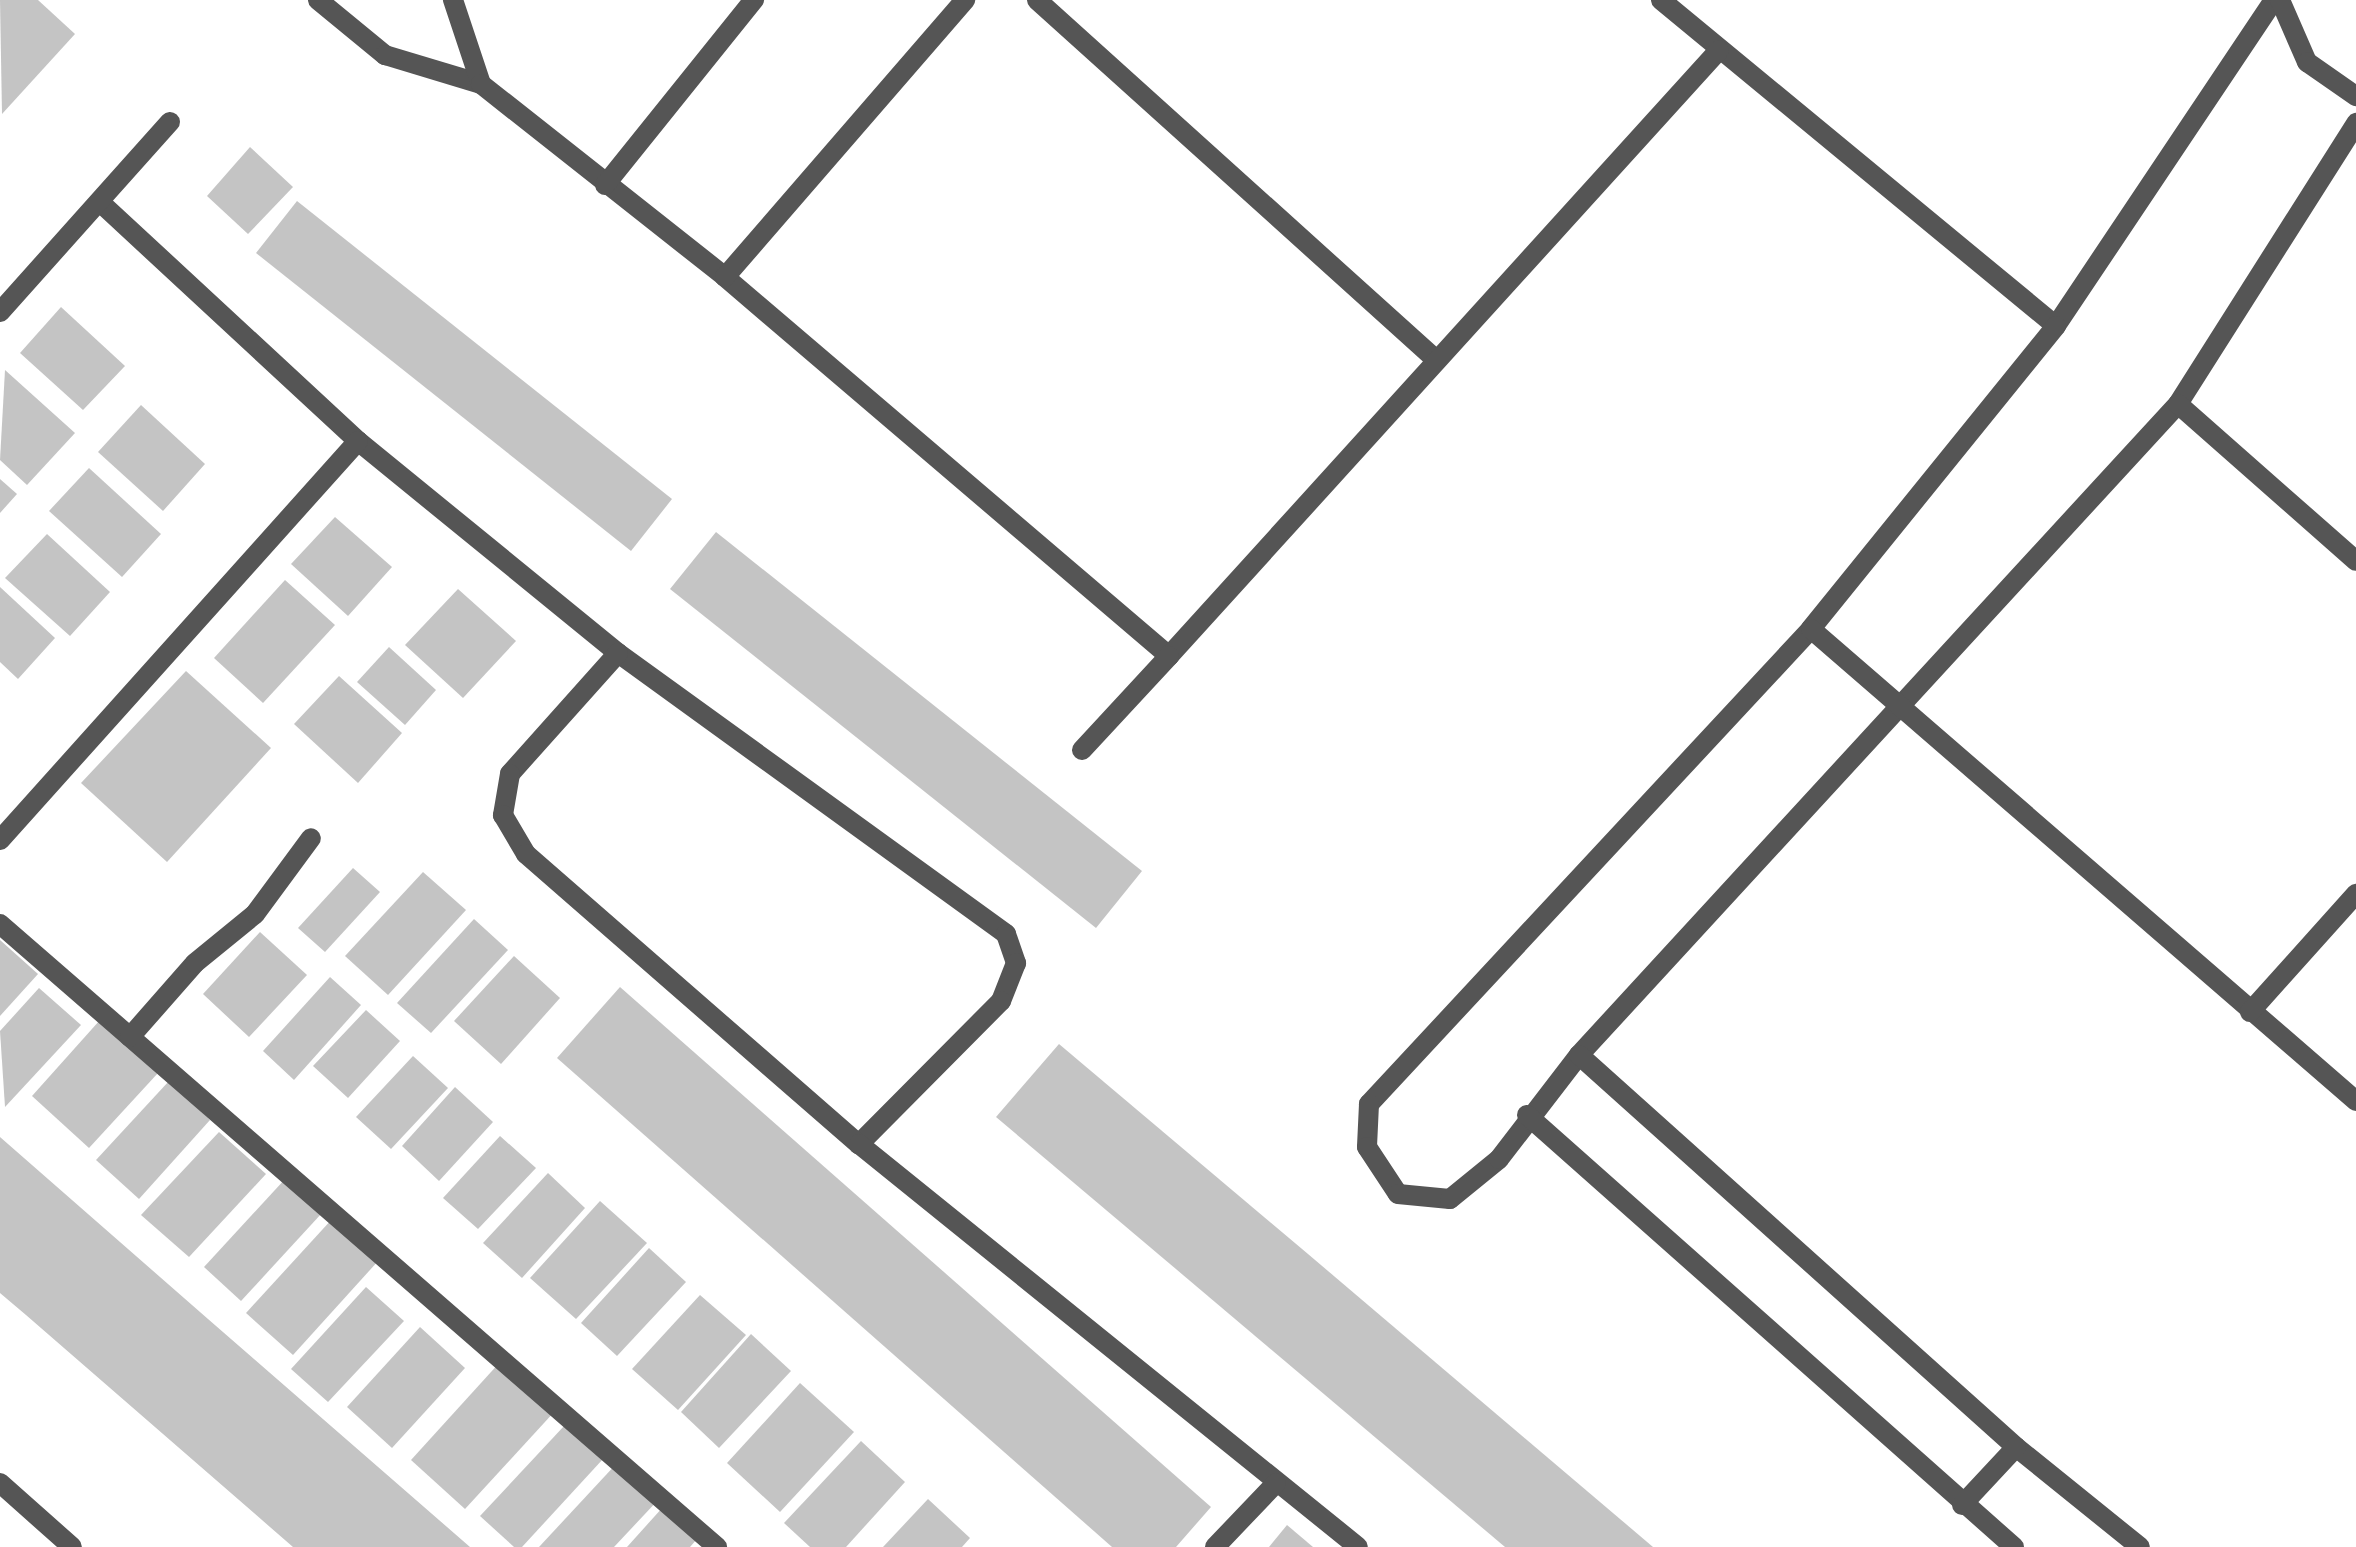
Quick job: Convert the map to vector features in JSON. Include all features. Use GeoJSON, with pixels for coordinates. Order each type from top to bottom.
{"type":"FeatureCollection","features":[{"type":"Feature","properties":{"kind":"street"},"geometry":{"type":"LineString","coordinates":[[318,0],[385,55],[481,84],[725,277],[1169,656]]}},
{"type":"Feature","properties":{"kind":"street"},"geometry":{"type":"LineString","coordinates":[[454,0],[481,84]]}},
{"type":"Feature","properties":{"kind":"street"},"geometry":{"type":"LineString","coordinates":[[605,185],[754,0]]}},
{"type":"Feature","properties":{"kind":"street"},"geometry":{"type":"LineString","coordinates":[[725,277],[965,0]]}},
{"type":"Feature","properties":{"kind":"street"},"geometry":{"type":"LineString","coordinates":[[1037,0],[1434,358]]}},
{"type":"Feature","properties":{"kind":"street"},"geometry":{"type":"LineString","coordinates":[[1662,0],[2056,326]]}},
{"type":"Feature","properties":{"kind":"street"},"geometry":{"type":"LineString","coordinates":[[2277,0],[2307,62],[2356,96]]}},
{"type":"Feature","properties":{"kind":"street"},"geometry":{"type":"LineString","coordinates":[[2277,0],[2056,326],[1810,629],[1368,1104],[1368,1147],[1398,1194],[1450,1199],[1499,1158],[1527,1115],[1579,1054],[2178,404],[2356,123]]}},
{"type":"Feature","properties":{"kind":"street"},"geometry":{"type":"LineString","coordinates":[[1082,750],[1434,358],[1719,50]]}},
{"type":"Feature","properties":{"kind":"street"},"geometry":{"type":"LineString","coordinates":[[0,312],[102,204],[170,122]]}},
{"type":"Feature","properties":{"kind":"street"},"geometry":{"type":"LineString","coordinates":[[102,204],[358,441],[618,652],[1006,934],[1016,963],[1001,1002],[858,1144]]}},
{"type":"Feature","properties":{"kind":"street"},"geometry":{"type":"LineString","coordinates":[[2178,404],[2356,561]]}},
{"type":"Feature","properties":{"kind":"street"},"geometry":{"type":"LineString","coordinates":[[0,840],[358,441]]}},
{"type":"Feature","properties":{"kind":"street"},"geometry":{"type":"LineString","coordinates":[[1810,629],[2356,1102]]}},
{"type":"Feature","properties":{"kind":"street"},"geometry":{"type":"LineString","coordinates":[[618,652],[510,774],[503,815],[526,854],[858,1144],[1358,1547]]}},
{"type":"Feature","properties":{"kind":"street"},"geometry":{"type":"LineString","coordinates":[[130,1037],[195,963],[255,914],[311,838]]}},
{"type":"Feature","properties":{"kind":"street"},"geometry":{"type":"LineString","coordinates":[[2250,1012],[2356,894]]}},
{"type":"Feature","properties":{"kind":"street"},"geometry":{"type":"LineString","coordinates":[[0,924],[717,1547]]}},
{"type":"Feature","properties":{"kind":"street"},"geometry":{"type":"LineString","coordinates":[[1579,1054],[2016,1448],[2140,1547]]}},
{"type":"Feature","properties":{"kind":"street"},"geometry":{"type":"LineString","coordinates":[[1527,1115],[1962,1505],[2014,1547]]}},
{"type":"Feature","properties":{"kind":"street"},"geometry":{"type":"LineString","coordinates":[[1962,1505],[2016,1448]]}},
{"type":"Feature","properties":{"kind":"street"},"geometry":{"type":"LineString","coordinates":[[0,1483],[72,1547]]}},
{"type":"Feature","properties":{"kind":"street"},"geometry":{"type":"LineString","coordinates":[[1215,1547],[1276,1484]]}},
{"type":"Feature","properties":{"kind":"building"},"geometry":{"type":"Polygon","coordinates":[[[0,0],[38,0],[75,34],[2,114],[0,0]]]}},
{"type":"Feature","properties":{"kind":"building"},"geometry":{"type":"Polygon","coordinates":[[[250,147],[293,187],[248,234],[207,196],[250,147]]]}},
{"type":"Feature","properties":{"kind":"building"},"geometry":{"type":"Polygon","coordinates":[[[297,201],[672,499],[631,551],[256,253],[297,201]]]}},
{"type":"Feature","properties":{"kind":"building"},"geometry":{"type":"Polygon","coordinates":[[[61,307],[125,366],[83,410],[20,353],[61,307]]]}},
{"type":"Feature","properties":{"kind":"building"},"geometry":{"type":"Polygon","coordinates":[[[5,370],[75,433],[27,485],[0,460],[5,370]]]}},
{"type":"Feature","properties":{"kind":"building"},"geometry":{"type":"Polygon","coordinates":[[[141,405],[205,464],[163,511],[98,452],[141,405]]]}},
{"type":"Feature","properties":{"kind":"building"},"geometry":{"type":"Polygon","coordinates":[[[89,468],[161,534],[122,577],[49,511],[89,468]]]}},
{"type":"Feature","properties":{"kind":"building"},"geometry":{"type":"Polygon","coordinates":[[[0,479],[17,494],[0,513],[0,479]]]}},
{"type":"Feature","properties":{"kind":"building"},"geometry":{"type":"Polygon","coordinates":[[[335,517],[392,567],[348,616],[291,564],[335,517]]]}},
{"type":"Feature","properties":{"kind":"building"},"geometry":{"type":"Polygon","coordinates":[[[716,532],[1142,871],[1096,928],[670,589],[716,532]]]}},
{"type":"Feature","properties":{"kind":"building"},"geometry":{"type":"Polygon","coordinates":[[[47,534],[110,592],[70,636],[5,578],[47,534]]]}},
{"type":"Feature","properties":{"kind":"building"},"geometry":{"type":"Polygon","coordinates":[[[285,580],[335,625],[263,703],[214,658],[285,580]]]}},
{"type":"Feature","properties":{"kind":"building"},"geometry":{"type":"Polygon","coordinates":[[[0,587],[55,638],[18,679],[0,662],[0,587]]]}},
{"type":"Feature","properties":{"kind":"building"},"geometry":{"type":"Polygon","coordinates":[[[458,589],[516,641],[463,698],[405,645],[458,589]]]}},
{"type":"Feature","properties":{"kind":"building"},"geometry":{"type":"Polygon","coordinates":[[[389,647],[436,690],[405,725],[357,682],[389,647]]]}},
{"type":"Feature","properties":{"kind":"building"},"geometry":{"type":"Polygon","coordinates":[[[186,671],[271,748],[167,862],[81,783],[186,671]]]}},
{"type":"Feature","properties":{"kind":"building"},"geometry":{"type":"Polygon","coordinates":[[[339,676],[402,733],[358,783],[294,724],[339,676]]]}},
{"type":"Feature","properties":{"kind":"building"},"geometry":{"type":"Polygon","coordinates":[[[353,868],[380,892],[325,952],[298,928],[353,868]]]}},
{"type":"Feature","properties":{"kind":"building"},"geometry":{"type":"Polygon","coordinates":[[[423,872],[466,910],[388,995],[345,956],[423,872]]]}},
{"type":"Feature","properties":{"kind":"building"},"geometry":{"type":"Polygon","coordinates":[[[474,919],[508,950],[431,1033],[397,1003],[474,919]]]}},
{"type":"Feature","properties":{"kind":"building"},"geometry":{"type":"Polygon","coordinates":[[[260,932],[307,975],[249,1037],[203,994],[260,932]]]}},
{"type":"Feature","properties":{"kind":"building"},"geometry":{"type":"Polygon","coordinates":[[[0,940],[38,974],[0,1016],[0,940]]]}},
{"type":"Feature","properties":{"kind":"building"},"geometry":{"type":"Polygon","coordinates":[[[514,956],[560,998],[501,1064],[454,1021],[514,956]]]}},
{"type":"Feature","properties":{"kind":"building"},"geometry":{"type":"Polygon","coordinates":[[[330,977],[361,1005],[294,1080],[263,1051],[330,977]]]}},
{"type":"Feature","properties":{"kind":"building"},"geometry":{"type":"Polygon","coordinates":[[[620,987],[1211,1507],[1176,1547],[1112,1547],[557,1058],[620,987]]]}},
{"type":"Feature","properties":{"kind":"building"},"geometry":{"type":"Polygon","coordinates":[[[39,988],[81,1025],[5,1107],[0,1031],[39,988]]]}},
{"type":"Feature","properties":{"kind":"building"},"geometry":{"type":"Polygon","coordinates":[[[366,1010],[400,1041],[348,1098],[313,1066],[366,1010]]]}},
{"type":"Feature","properties":{"kind":"building"},"geometry":{"type":"Polygon","coordinates":[[[100,1020],[158,1073],[89,1148],[32,1096],[100,1020]]]}},
{"type":"Feature","properties":{"kind":"building"},"geometry":{"type":"Polygon","coordinates":[[[1059,1044],[1653,1547],[1505,1547],[996,1117],[1059,1044]]]}},
{"type":"Feature","properties":{"kind":"building"},"geometry":{"type":"Polygon","coordinates":[[[413,1056],[448,1088],[391,1149],[356,1117],[413,1056]]]}},
{"type":"Feature","properties":{"kind":"building"},"geometry":{"type":"Polygon","coordinates":[[[169,1081],[210,1120],[139,1199],[96,1160],[169,1081]]]}},
{"type":"Feature","properties":{"kind":"building"},"geometry":{"type":"Polygon","coordinates":[[[455,1087],[493,1122],[439,1181],[402,1146],[455,1087]]]}},
{"type":"Feature","properties":{"kind":"building"},"geometry":{"type":"Polygon","coordinates":[[[219,1132],[266,1174],[189,1257],[141,1215],[219,1132]]]}},
{"type":"Feature","properties":{"kind":"building"},"geometry":{"type":"Polygon","coordinates":[[[500,1136],[536,1168],[478,1229],[443,1198],[500,1136]]]}},
{"type":"Feature","properties":{"kind":"building"},"geometry":{"type":"Polygon","coordinates":[[[0,1137],[470,1547],[293,1547],[0,1293],[0,1137]]]}},
{"type":"Feature","properties":{"kind":"building"},"geometry":{"type":"Polygon","coordinates":[[[548,1173],[585,1208],[522,1278],[483,1243],[548,1173]]]}},
{"type":"Feature","properties":{"kind":"building"},"geometry":{"type":"Polygon","coordinates":[[[286,1178],[322,1213],[241,1301],[204,1267],[286,1178]]]}},
{"type":"Feature","properties":{"kind":"building"},"geometry":{"type":"Polygon","coordinates":[[[600,1201],[647,1243],[576,1319],[530,1278],[600,1201]]]}},
{"type":"Feature","properties":{"kind":"building"},"geometry":{"type":"Polygon","coordinates":[[[333,1218],[379,1260],[293,1355],[246,1313],[333,1218]]]}},
{"type":"Feature","properties":{"kind":"building"},"geometry":{"type":"Polygon","coordinates":[[[649,1248],[686,1282],[617,1356],[581,1323],[649,1248]]]}},
{"type":"Feature","properties":{"kind":"building"},"geometry":{"type":"Polygon","coordinates":[[[366,1287],[404,1321],[328,1402],[291,1369],[366,1287]]]}},
{"type":"Feature","properties":{"kind":"building"},"geometry":{"type":"Polygon","coordinates":[[[700,1295],[746,1335],[678,1410],[632,1369],[700,1295]]]}},
{"type":"Feature","properties":{"kind":"building"},"geometry":{"type":"Polygon","coordinates":[[[420,1327],[465,1368],[392,1448],[347,1407],[420,1327]]]}},
{"type":"Feature","properties":{"kind":"building"},"geometry":{"type":"Polygon","coordinates":[[[751,1334],[791,1371],[719,1448],[681,1412],[751,1334]]]}},
{"type":"Feature","properties":{"kind":"building"},"geometry":{"type":"Polygon","coordinates":[[[501,1361],[555,1411],[465,1509],[411,1460],[501,1361]]]}},
{"type":"Feature","properties":{"kind":"building"},"geometry":{"type":"Polygon","coordinates":[[[800,1383],[854,1432],[780,1512],[727,1463],[800,1383]]]}},
{"type":"Feature","properties":{"kind":"building"},"geometry":{"type":"Polygon","coordinates":[[[565,1425],[603,1459],[522,1547],[514,1547],[480,1516],[565,1425]]]}},
{"type":"Feature","properties":{"kind":"building"},"geometry":{"type":"Polygon","coordinates":[[[861,1441],[905,1482],[846,1547],[810,1547],[784,1523],[861,1441]]]}},
{"type":"Feature","properties":{"kind":"building"},"geometry":{"type":"Polygon","coordinates":[[[618,1462],[659,1499],[614,1547],[539,1547],[618,1462]]]}},
{"type":"Feature","properties":{"kind":"building"},"geometry":{"type":"Polygon","coordinates":[[[928,1499],[970,1538],[962,1547],[883,1547],[928,1499]]]}},
{"type":"Feature","properties":{"kind":"building"},"geometry":{"type":"Polygon","coordinates":[[[663,1507],[697,1539],[690,1547],[627,1547],[663,1507]]]}},
{"type":"Feature","properties":{"kind":"building"},"geometry":{"type":"Polygon","coordinates":[[[1287,1525],[1313,1547],[1269,1547],[1287,1525]]]}}]}
